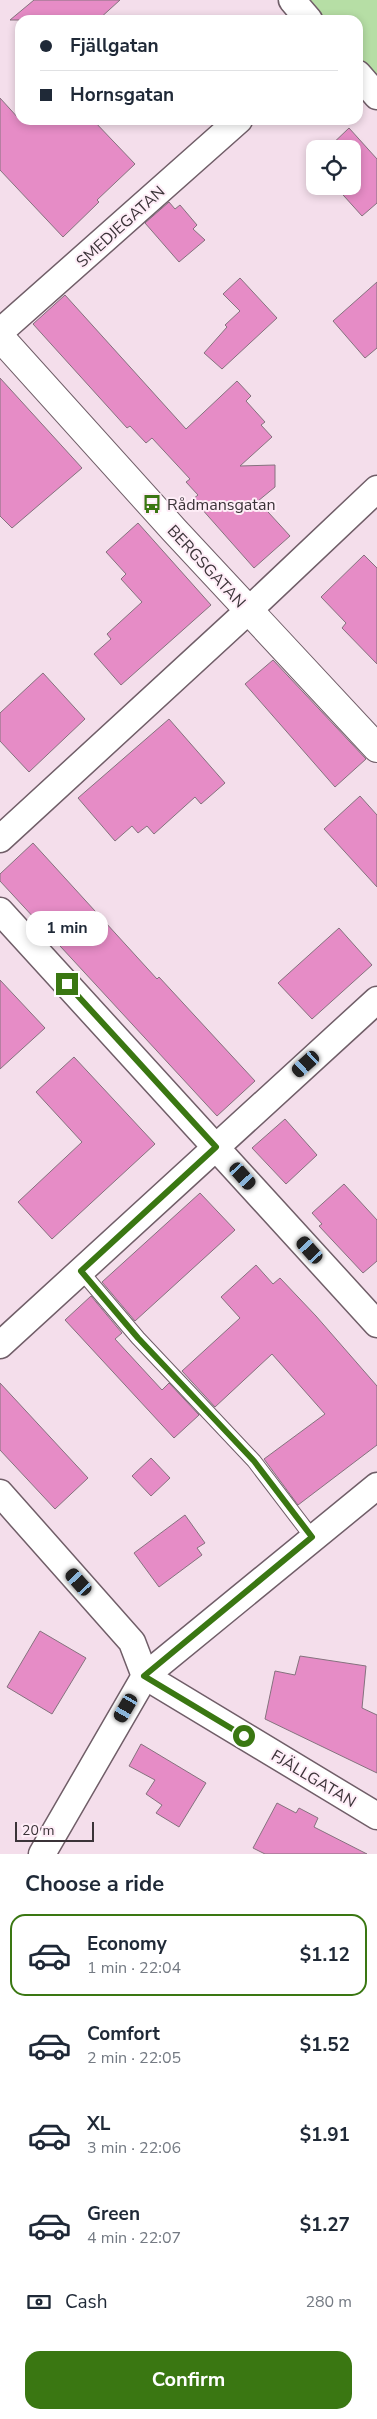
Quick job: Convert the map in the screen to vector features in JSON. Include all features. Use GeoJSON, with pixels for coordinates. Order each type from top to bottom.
{"type":"FeatureCollection","features":[{"type":"Feature","properties":{"kind":"street"},"geometry":{"type":"LineString","coordinates":[[292,0],[305,15]]}},
{"type":"Feature","properties":{"kind":"street"},"geometry":{"type":"LineString","coordinates":[[363,80],[377,96]]}},
{"type":"Feature","properties":{"kind":"street","name":"SMEDJEGATAN"},"geometry":{"type":"LineString","coordinates":[[0,332],[233,125]]}},
{"type":"Feature","properties":{"kind":"street","name":"BERGSGATAN"},"geometry":{"type":"LineString","coordinates":[[0,337],[248,611],[377,748]]}},
{"type":"Feature","properties":{"kind":"street"},"geometry":{"type":"LineString","coordinates":[[0,839],[248,611],[377,489]]}},
{"type":"Feature","properties":{"kind":"street"},"geometry":{"type":"LineString","coordinates":[[0,911],[377,1324]]}},
{"type":"Feature","properties":{"kind":"street"},"geometry":{"type":"LineString","coordinates":[[0,1345],[377,1000]]}},
{"type":"Feature","properties":{"kind":"street"},"geometry":{"type":"LineString","coordinates":[[42,1854],[144,1676],[312,1537],[377,1486]]}},
{"type":"Feature","properties":{"kind":"street"},"geometry":{"type":"LineString","coordinates":[[0,1493],[132,1642],[144,1676]]}},
{"type":"Feature","properties":{"kind":"street","name":"FJÄLLGATAN"},"geometry":{"type":"LineString","coordinates":[[144,1676],[377,1816]]}},
{"type":"Feature","properties":{"kind":"lane"},"geometry":{"type":"LineString","coordinates":[[81,1271],[138,1338],[254,1461],[312,1537]]}},
{"type":"Feature","properties":{"kind":"green space"},"geometry":{"type":"Polygon","coordinates":[[[294,0],[377,0],[377,94],[363,78],[363,15],[308,15],[294,0]]]}},
{"type":"Feature","properties":{"kind":"building"},"geometry":{"type":"Polygon","coordinates":[[[34,0],[120,0],[104,15],[16,15],[34,0]]]}},
{"type":"Feature","properties":{"kind":"building"},"geometry":{"type":"Polygon","coordinates":[[[0,98],[15,114],[15,125],[98,125],[135,164],[97,200],[99,202],[63,237],[0,170],[0,98]]]}},
{"type":"Feature","properties":{"kind":"building"},"geometry":{"type":"Polygon","coordinates":[[[349,128],[360,140],[336,140],[349,128]]]}},
{"type":"Feature","properties":{"kind":"building"},"geometry":{"type":"Polygon","coordinates":[[[361,141],[377,159],[377,203],[362,216],[343,195],[361,195],[361,141]]]}},
{"type":"Feature","properties":{"kind":"building"},"geometry":{"type":"Polygon","coordinates":[[[169,202],[175,209],[180,205],[197,225],[193,229],[205,240],[179,262],[145,223],[169,202]]]}},
{"type":"Feature","properties":{"kind":"building"},"geometry":{"type":"Polygon","coordinates":[[[240,278],[277,318],[222,369],[204,353],[227,327],[225,325],[240,311],[223,294],[240,278]]]}},
{"type":"Feature","properties":{"kind":"building"},"geometry":{"type":"Polygon","coordinates":[[[377,282],[377,348],[365,358],[333,321],[377,282]]]}},
{"type":"Feature","properties":{"kind":"building"},"geometry":{"type":"Polygon","coordinates":[[[65,295],[186,429],[237,381],[251,396],[246,401],[265,422],[261,425],[272,437],[240,466],[275,465],[275,487],[258,501],[290,536],[254,568],[193,499],[198,495],[186,482],[190,479],[152,438],[146,443],[130,426],[127,428],[33,324],[65,295]]]}},
{"type":"Feature","properties":{"kind":"building"},"geometry":{"type":"Polygon","coordinates":[[[0,378],[82,468],[12,528],[0,516],[0,378]]]}},
{"type":"Feature","properties":{"kind":"building"},"geometry":{"type":"Polygon","coordinates":[[[138,523],[211,605],[121,685],[94,654],[111,639],[107,634],[142,602],[121,579],[126,574],[106,552],[138,523]]]}},
{"type":"Feature","properties":{"kind":"building"},"geometry":{"type":"Polygon","coordinates":[[[364,555],[377,568],[377,664],[342,628],[346,623],[321,597],[364,555]]]}},
{"type":"Feature","properties":{"kind":"building"},"geometry":{"type":"Polygon","coordinates":[[[273,660],[366,759],[335,787],[245,684],[273,660]]]}},
{"type":"Feature","properties":{"kind":"building"},"geometry":{"type":"Polygon","coordinates":[[[43,673],[85,719],[29,772],[0,741],[0,713],[43,673]]]}},
{"type":"Feature","properties":{"kind":"building"},"geometry":{"type":"Polygon","coordinates":[[[169,719],[225,783],[201,804],[195,797],[154,834],[147,826],[138,833],[132,826],[115,841],[78,798],[169,719]]]}},
{"type":"Feature","properties":{"kind":"building"},"geometry":{"type":"Polygon","coordinates":[[[360,796],[377,815],[377,887],[324,829],[360,796]]]}},
{"type":"Feature","properties":{"kind":"building"},"geometry":{"type":"Polygon","coordinates":[[[33,843],[157,979],[159,977],[255,1081],[217,1116],[0,881],[0,874],[33,843]]]}},
{"type":"Feature","properties":{"kind":"building"},"geometry":{"type":"Polygon","coordinates":[[[339,928],[372,965],[312,1019],[278,983],[339,928]]]}},
{"type":"Feature","properties":{"kind":"building"},"geometry":{"type":"Polygon","coordinates":[[[0,980],[45,1028],[0,1069],[0,980]]]}},
{"type":"Feature","properties":{"kind":"building"},"geometry":{"type":"Polygon","coordinates":[[[74,1057],[155,1144],[52,1239],[18,1202],[82,1142],[36,1092],[74,1057]]]}},
{"type":"Feature","properties":{"kind":"building"},"geometry":{"type":"Polygon","coordinates":[[[285,1119],[317,1155],[286,1184],[252,1148],[285,1119]]]}},
{"type":"Feature","properties":{"kind":"building"},"geometry":{"type":"Polygon","coordinates":[[[344,1184],[377,1220],[377,1261],[363,1273],[319,1226],[322,1224],[312,1213],[344,1184]]]}},
{"type":"Feature","properties":{"kind":"building"},"geometry":{"type":"Polygon","coordinates":[[[200,1193],[235,1230],[135,1321],[102,1282],[200,1193]]]}},
{"type":"Feature","properties":{"kind":"building"},"geometry":{"type":"Polygon","coordinates":[[[256,1265],[273,1284],[280,1278],[377,1386],[377,1445],[298,1505],[264,1459],[325,1414],[272,1354],[215,1407],[182,1371],[240,1318],[221,1297],[256,1265]]]}},
{"type":"Feature","properties":{"kind":"building"},"geometry":{"type":"Polygon","coordinates":[[[91,1296],[122,1333],[115,1339],[162,1390],[169,1383],[199,1415],[174,1438],[65,1320],[91,1296]]]}},
{"type":"Feature","properties":{"kind":"building"},"geometry":{"type":"Polygon","coordinates":[[[0,1383],[88,1478],[55,1509],[0,1450],[0,1383]]]}},
{"type":"Feature","properties":{"kind":"building"},"geometry":{"type":"Polygon","coordinates":[[[151,1458],[170,1478],[151,1496],[132,1476],[151,1458]]]}},
{"type":"Feature","properties":{"kind":"building"},"geometry":{"type":"Polygon","coordinates":[[[185,1515],[205,1543],[197,1548],[202,1555],[159,1587],[134,1553],[185,1515]]]}},
{"type":"Feature","properties":{"kind":"building"},"geometry":{"type":"Polygon","coordinates":[[[40,1631],[86,1658],[52,1714],[7,1687],[40,1631]]]}},
{"type":"Feature","properties":{"kind":"building"},"geometry":{"type":"Polygon","coordinates":[[[300,1656],[366,1666],[362,1708],[377,1715],[377,1773],[265,1719],[275,1671],[295,1675],[300,1656]]]}},
{"type":"Feature","properties":{"kind":"building"},"geometry":{"type":"Polygon","coordinates":[[[141,1744],[206,1783],[179,1827],[156,1813],[162,1805],[146,1794],[155,1780],[129,1766],[141,1744]]]}},
{"type":"Feature","properties":{"kind":"building"},"geometry":{"type":"Polygon","coordinates":[[[277,1803],[296,1813],[299,1808],[318,1818],[314,1827],[367,1854],[265,1854],[253,1848],[277,1803]]]}},
{"type":"Feature","properties":{"kind":"place","name":"Rådmansgatan"},"geometry":{"type":"Point","coordinates":[152,504]}},
{"type":"Feature","properties":{"kind":"route"},"geometry":{"type":"LineString","coordinates":[[67,984],[216,1147],[81,1271],[138,1338],[254,1461],[312,1537],[144,1676],[244,1736]]}}]}
